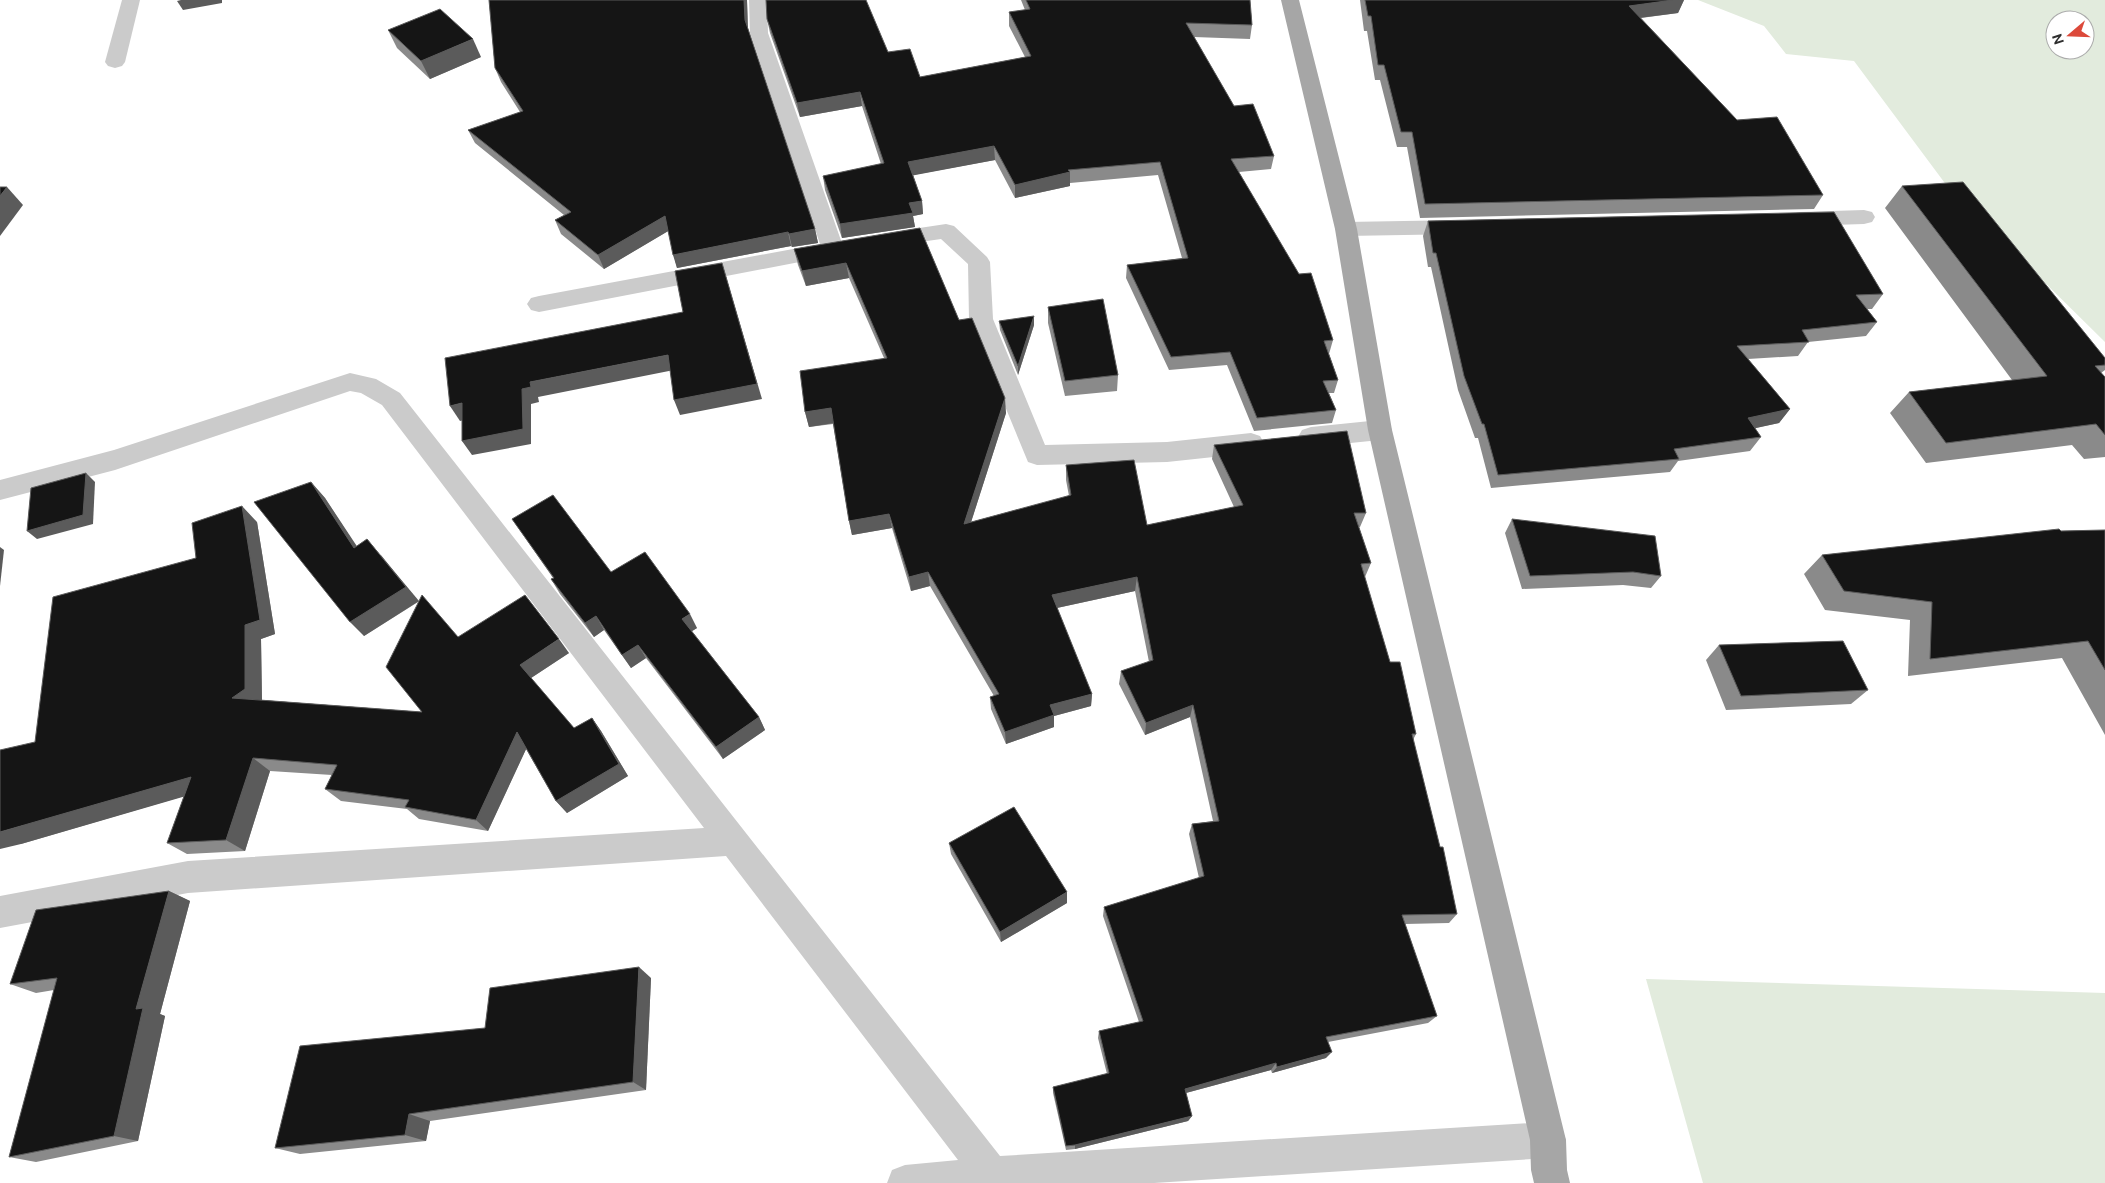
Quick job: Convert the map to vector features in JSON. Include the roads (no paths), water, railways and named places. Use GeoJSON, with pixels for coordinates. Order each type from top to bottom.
{"type":"FeatureCollection","features":[{"type":"Feature","properties":{"kind":"main road"},"geometry":{"type":"LineString","coordinates":[[1290,0],[1346,229],[1380,430],[1548,1140],[1549,1170],[1552,1183]]}},
{"type":"Feature","properties":{"kind":"street"},"geometry":{"type":"LineString","coordinates":[[115,62],[131,0]]}},
{"type":"Feature","properties":{"kind":"street"},"geometry":{"type":"LineString","coordinates":[[758,0],[759,33],[849,246]]}},
{"type":"Feature","properties":{"kind":"street"},"geometry":{"type":"LineString","coordinates":[[1784,219],[1864,217]]}},
{"type":"Feature","properties":{"kind":"street"},"geometry":{"type":"LineString","coordinates":[[1346,229],[1485,226]]}},
{"type":"Feature","properties":{"kind":"street"},"geometry":{"type":"LineString","coordinates":[[539,304],[849,246],[946,231],[979,262],[981,319],[1037,455],[1168,452],[1380,430]]}},
{"type":"Feature","properties":{"kind":"street"},"geometry":{"type":"LineString","coordinates":[[0,490],[115,460],[350,382],[367,385],[391,399],[733,841],[991,1179]]}},
{"type":"Feature","properties":{"kind":"street"},"geometry":{"type":"LineString","coordinates":[[0,912],[188,877],[733,841]]}},
{"type":"Feature","properties":{"kind":"street"},"geometry":{"type":"LineString","coordinates":[[905,1183],[991,1179],[1548,1140]]}}]}
